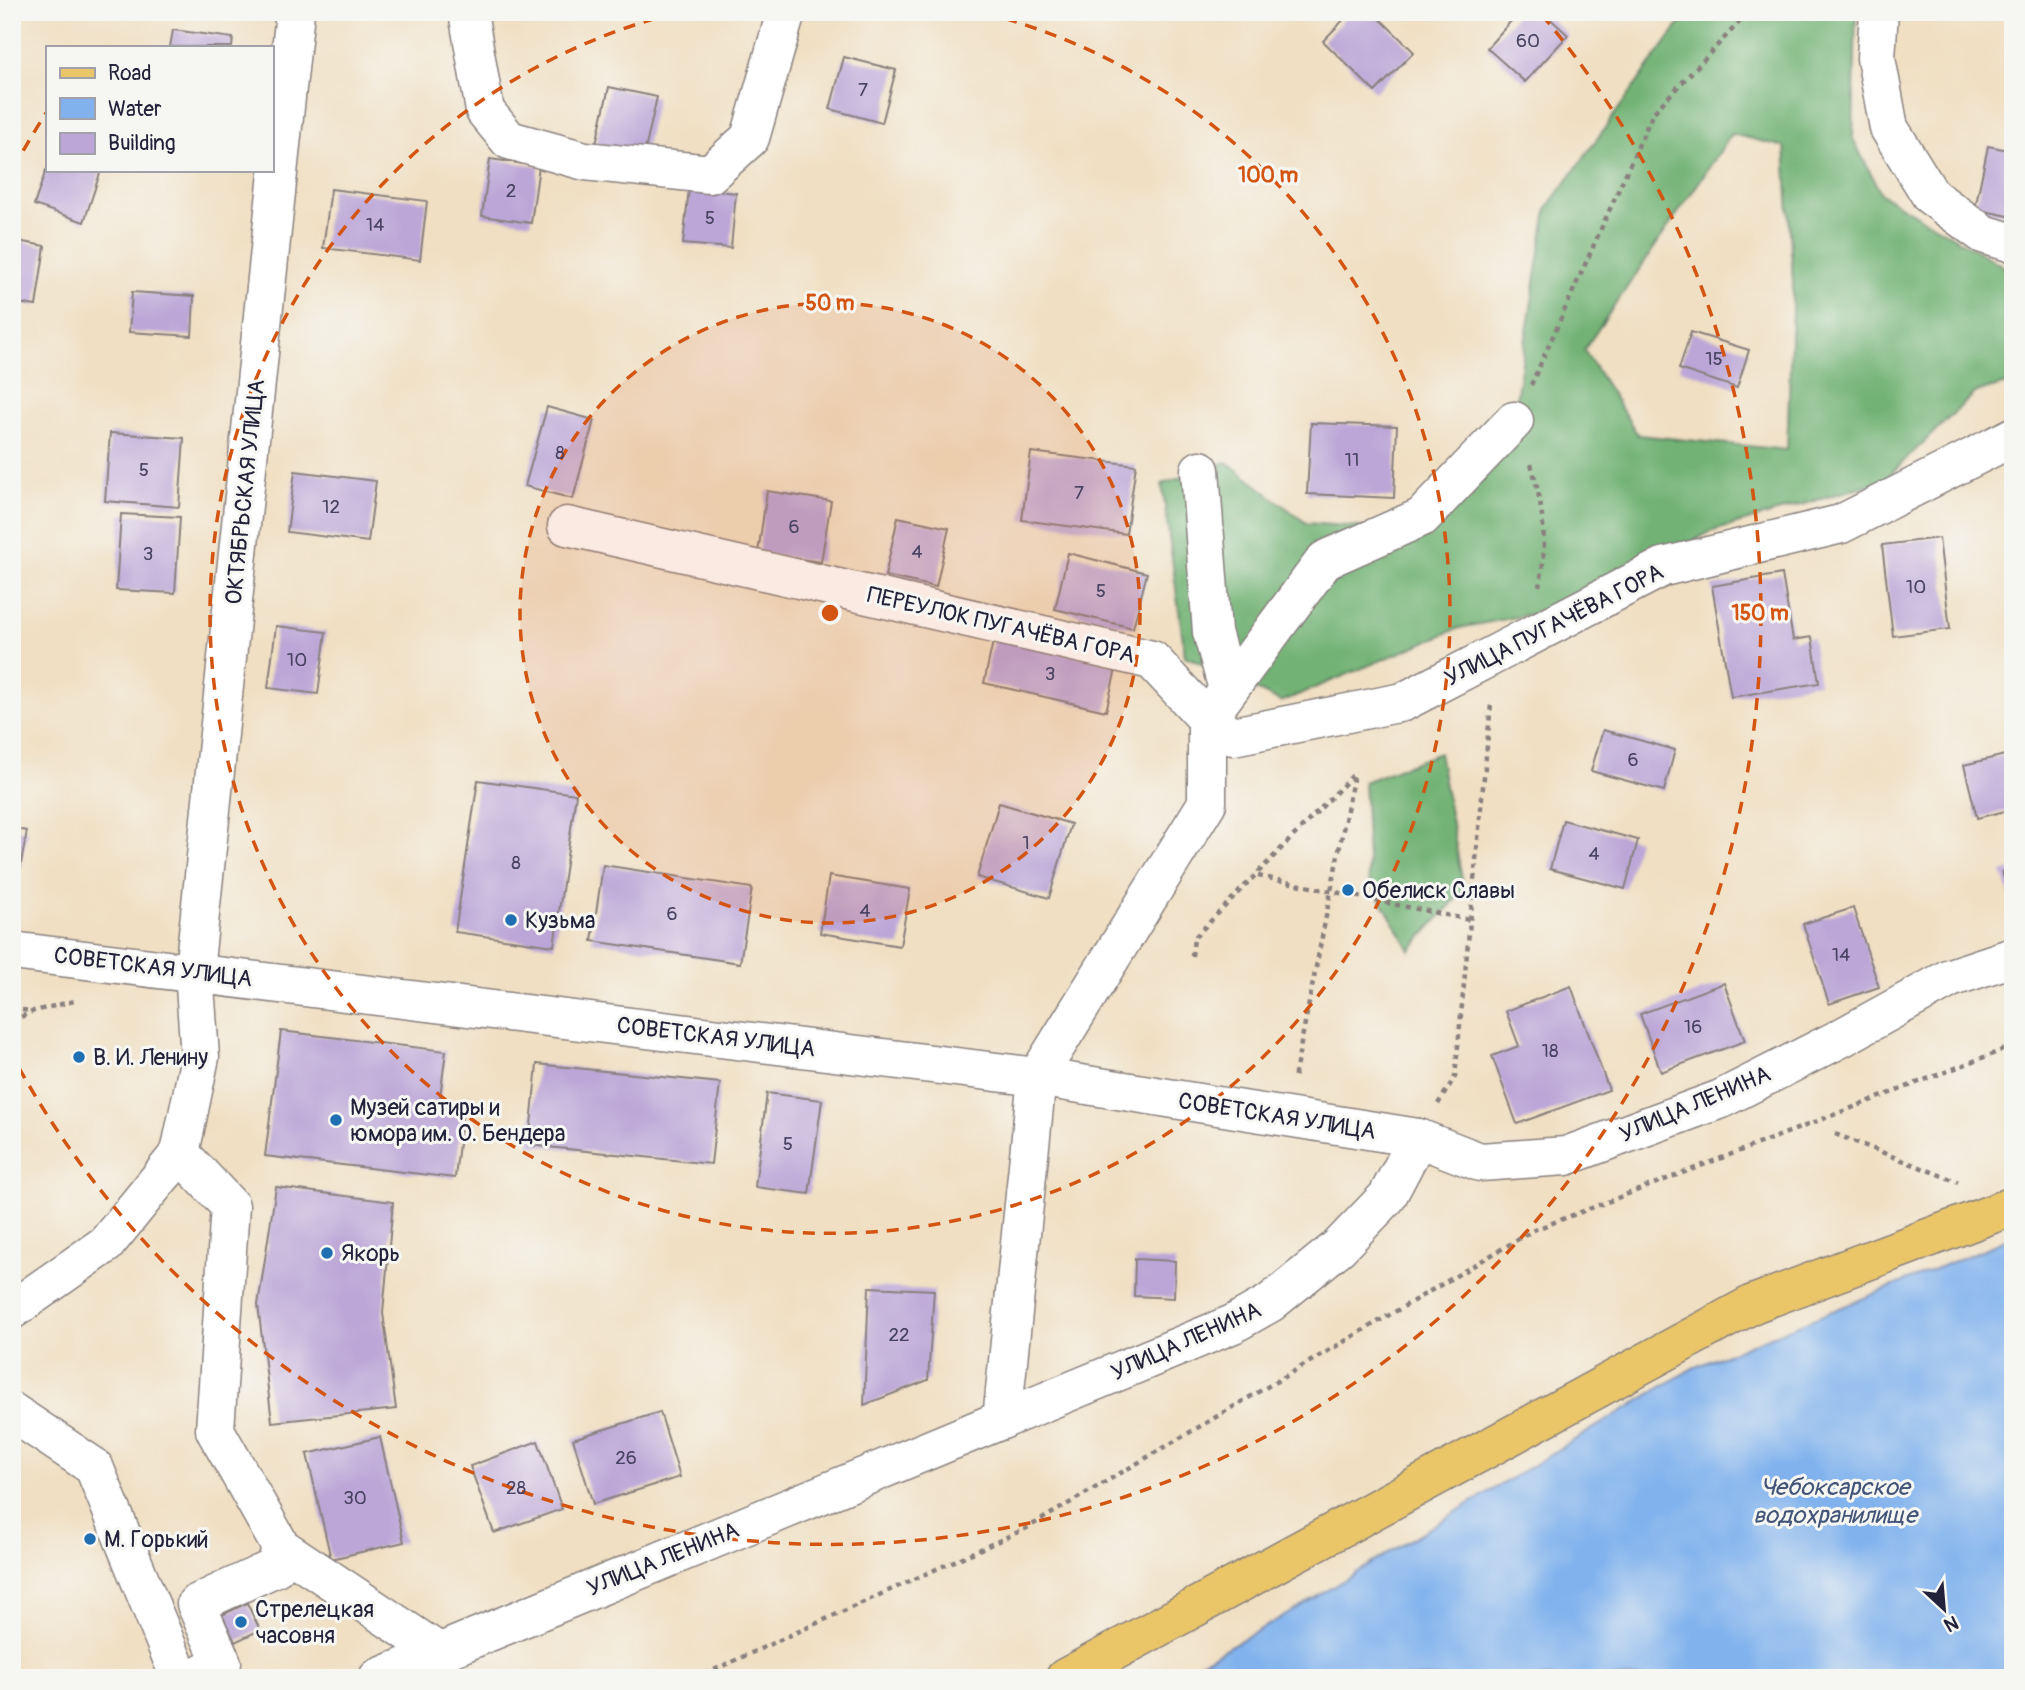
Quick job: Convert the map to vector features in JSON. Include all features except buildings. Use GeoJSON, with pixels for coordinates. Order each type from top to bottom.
{"type":"FeatureCollection","features":[{"type":"Feature","properties":{"kind":"main road"},"geometry":{"type":"LineString","coordinates":[[1065,1678],[1753,1304],[2013,1206]]}},
{"type":"Feature","properties":{"kind":"street","name":"ОКТЯБРЬСКАЯ УЛИЦА"},"geometry":{"type":"LineString","coordinates":[[180,1153],[200,1057],[194,971],[295,12]]}},
{"type":"Feature","properties":{"kind":"street"},"geometry":{"type":"LineString","coordinates":[[468,12],[485,111],[509,140],[585,161],[710,174],[750,138],[786,12]]}},
{"type":"Feature","properties":{"kind":"street"},"geometry":{"type":"LineString","coordinates":[[1879,12],[1876,58],[1889,128],[1931,196],[1983,234],[2013,243]]}},
{"type":"Feature","properties":{"kind":"street"},"geometry":{"type":"LineString","coordinates":[[1218,704],[1325,559],[1422,517],[1514,421]]}},
{"type":"Feature","properties":{"kind":"street","name":"УЛИЦА ПУГАЧЁВА ГОРА"},"geometry":{"type":"LineString","coordinates":[[1218,704],[1233,736],[1403,702],[1663,567],[1842,524],[2013,437]]}},
{"type":"Feature","properties":{"kind":"street"},"geometry":{"type":"LineString","coordinates":[[1002,1420],[1037,1077],[1207,803],[1218,704],[1200,470]]}},
{"type":"Feature","properties":{"kind":"street","name":"ПЕРЕУЛОК ПУГАЧЁВА ГОРА"},"geometry":{"type":"LineString","coordinates":[[567,526],[1152,660],[1218,704]]}},
{"type":"Feature","properties":{"kind":"street","name":"СОВЕТСКАЯ УЛИЦА"},"geometry":{"type":"LineString","coordinates":[[12,951],[194,971],[1037,1077],[1418,1138]]}},
{"type":"Feature","properties":{"kind":"street","name":"УЛИЦА ЛЕНИНА"},"geometry":{"type":"LineString","coordinates":[[378,1678],[437,1651],[1233,1324],[1270,1303],[1339,1247],[1387,1197],[1418,1138],[1480,1162],[1566,1156],[1721,1098],[1841,1038],[1950,978],[2013,957]]}},
{"type":"Feature","properties":{"kind":"street"},"geometry":{"type":"LineString","coordinates":[[12,1308],[106,1244],[180,1153],[230,1206],[215,1430],[281,1547],[437,1651]]}},
{"type":"Feature","properties":{"kind":"street"},"geometry":{"type":"LineString","coordinates":[[12,1412],[94,1467],[180,1678]]}},
{"type":"Feature","properties":{"kind":"street"},"geometry":{"type":"LineString","coordinates":[[192,1678],[222,1663],[196,1604],[276,1567],[281,1547]]}},
{"type":"Feature","properties":{"kind":"path"},"geometry":{"type":"LineString","coordinates":[[1525,641],[1543,572],[1541,499],[1514,421],[1653,113],[1749,12]]}},
{"type":"Feature","properties":{"kind":"path"},"geometry":{"type":"LineString","coordinates":[[1454,1077],[1489,709]]}},
{"type":"Feature","properties":{"kind":"path"},"geometry":{"type":"LineString","coordinates":[[1192,956],[1194,938],[1354,774],[1287,1117]]}},
{"type":"Feature","properties":{"kind":"path"},"geometry":{"type":"LineString","coordinates":[[1257,876],[1470,920]]}},
{"type":"Feature","properties":{"kind":"path"},"geometry":{"type":"LineString","coordinates":[[12,1009],[34,1011]]}},
{"type":"Feature","properties":{"kind":"path"},"geometry":{"type":"LineString","coordinates":[[695,1678],[1027,1528],[1534,1230],[2013,1046]]}},
{"type":"Feature","properties":{"kind":"path"},"geometry":{"type":"LineString","coordinates":[[1835,1134],[1962,1184]]}},
{"type":"Feature","properties":{"kind":"green space"},"geometry":{"type":"Polygon","coordinates":[[[1693,12],[1856,12],[1853,139],[1881,194],[2013,272],[2013,382],[1975,393],[1884,480],[1710,532],[1563,608],[1459,628],[1281,702],[1185,656],[1162,484],[1227,462],[1306,523],[1424,532],[1516,399],[1547,209],[1678,26],[1693,12]],[[1732,134],[1584,350],[1638,435],[1787,450],[1793,284],[1785,147],[1732,134]]]}},
{"type":"Feature","properties":{"kind":"green space"},"geometry":{"type":"Polygon","coordinates":[[[1439,753],[1464,890],[1410,950],[1369,880],[1364,782],[1439,753]]]}},
{"type":"Feature","properties":{"kind":"water","name":"Чебоксарское водохранилище"},"geometry":{"type":"Polygon","coordinates":[[[2013,1237],[2013,1678],[1172,1678],[1283,1617],[1693,1368],[2013,1237]]]}},
{"type":"Feature","properties":{"kind":"place","name":"Обелиск Славы"},"geometry":{"type":"Point","coordinates":[1348,890]}},
{"type":"Feature","properties":{"kind":"place","name":"Кузьма"},"geometry":{"type":"Point","coordinates":[511,920]}},
{"type":"Feature","properties":{"kind":"place","name":"В. И. Ленину"},"geometry":{"type":"Point","coordinates":[79,1057]}},
{"type":"Feature","properties":{"kind":"place","name":"Музей сатиры и юмора им. О. Бендера"},"geometry":{"type":"Point","coordinates":[336,1120]}},
{"type":"Feature","properties":{"kind":"place","name":"Якорь"},"geometry":{"type":"Point","coordinates":[327,1253]}},
{"type":"Feature","properties":{"kind":"place","name":"М. Горький"},"geometry":{"type":"Point","coordinates":[90,1539]}},
{"type":"Feature","properties":{"kind":"place","name":"Стрелецкая часовня"},"geometry":{"type":"Point","coordinates":[241,1622]}}]}
